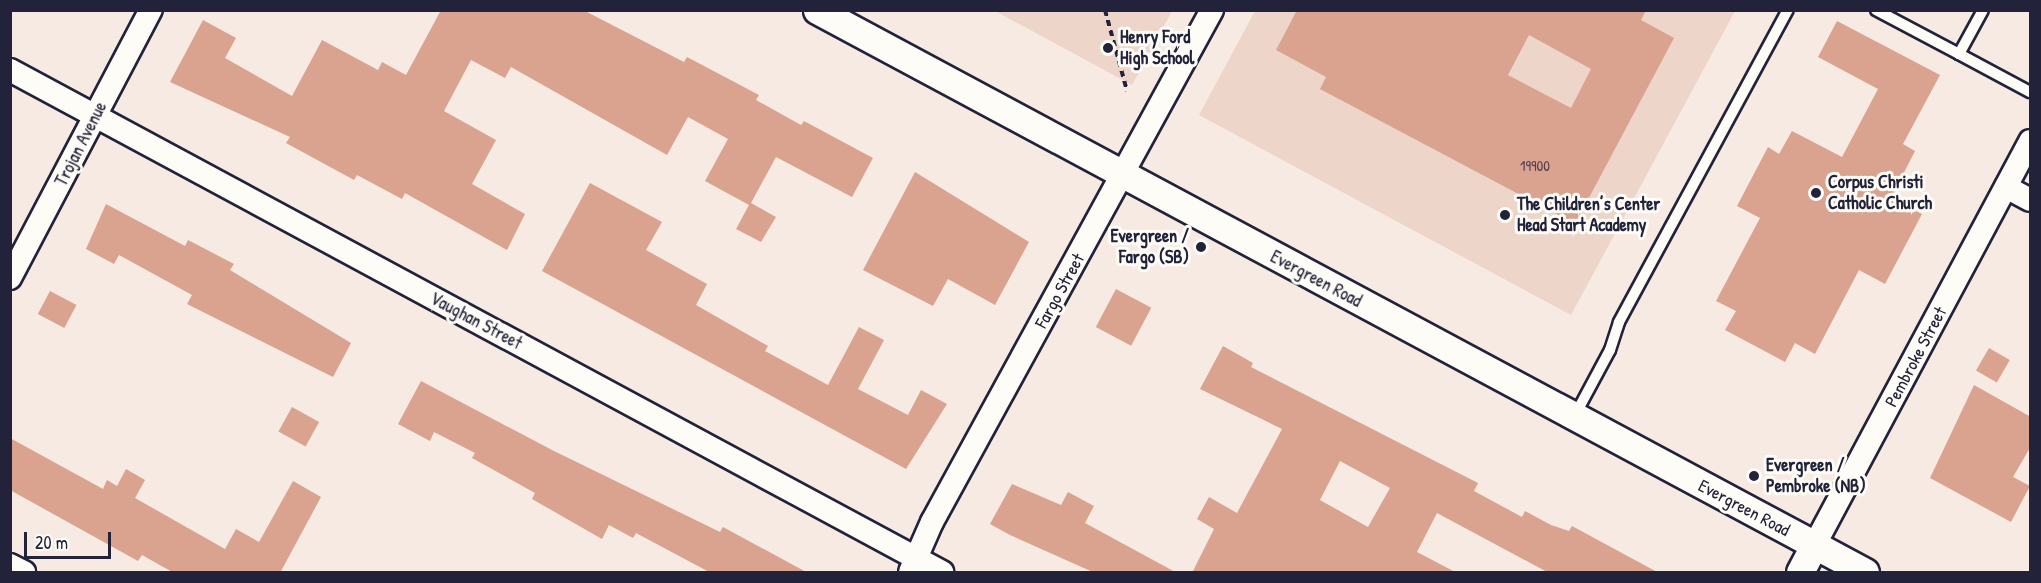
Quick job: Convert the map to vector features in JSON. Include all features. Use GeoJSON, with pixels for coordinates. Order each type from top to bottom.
{"type":"FeatureCollection","features":[{"type":"Feature","properties":{"kind":"street","name":"Trojan Avenue"},"geometry":{"type":"LineString","coordinates":[[10,278],[97,117],[151,10]]}},
{"type":"Feature","properties":{"kind":"street","name":"Evergreen Road"},"geometry":{"type":"LineString","coordinates":[[817,10],[1865,573]]}},
{"type":"Feature","properties":{"kind":"street","name":"Fargo Street"},"geometry":{"type":"LineString","coordinates":[[914,566],[932,522],[1212,10]]}},
{"type":"Feature","properties":{"kind":"street","name":"Vaughan Street"},"geometry":{"type":"LineString","coordinates":[[10,70],[914,566],[942,573]]}},
{"type":"Feature","properties":{"kind":"street","name":"Pembroke Street"},"geometry":{"type":"LineString","coordinates":[[1800,573],[2031,141]]}},
{"type":"Feature","properties":{"kind":"street"},"geometry":{"type":"LineString","coordinates":[[2006,187],[2031,200]]}},
{"type":"Feature","properties":{"kind":"street"},"geometry":{"type":"LineString","coordinates":[[10,565],[24,573]]}},
{"type":"Feature","properties":{"kind":"lane"},"geometry":{"type":"LineString","coordinates":[[1574,417],[1610,350],[1619,322],[1788,10]]}},
{"type":"Feature","properties":{"kind":"lane"},"geometry":{"type":"LineString","coordinates":[[1876,10],[2031,92]]}},
{"type":"Feature","properties":{"kind":"lane"},"geometry":{"type":"LineString","coordinates":[[1959,54],[1983,10]]}},
{"type":"Feature","properties":{"kind":"path"},"geometry":{"type":"LineString","coordinates":[[1104,10],[1127,91]]}},
{"type":"Feature","properties":{"kind":"shaded area","name":"Henry Ford High School"},"geometry":{"type":"Polygon","coordinates":[[[995,11],[1172,11],[1132,85],[995,11]]]}},
{"type":"Feature","properties":{"kind":"shaded area","name":"The Children’s Center Head Start Academy"},"geometry":{"type":"Polygon","coordinates":[[[1255,11],[1735,11],[1571,315],[1199,115],[1255,11]]]}},
{"type":"Feature","properties":{"kind":"building"},"geometry":{"type":"Polygon","coordinates":[[[441,10],[583,10],[684,62],[687,57],[759,95],[756,100],[801,125],[804,121],[873,158],[852,197],[776,157],[751,203],[776,217],[761,242],[736,229],[749,205],[705,181],[728,139],[688,117],[667,155],[511,67],[505,78],[471,60],[444,111],[496,140],[472,184],[525,214],[507,250],[405,193],[402,199],[357,175],[354,180],[286,143],[290,137],[170,82],[203,20],[236,38],[225,58],[292,96],[322,40],[378,70],[382,62],[406,75],[441,10]]]}},
{"type":"Feature","properties":{"kind":"building"},"geometry":{"type":"Polygon","coordinates":[[[1297,10],[1646,10],[1641,20],[1674,38],[1575,224],[1320,89],[1326,77],[1276,50],[1297,10]],[[1529,35],[1508,75],[1571,108],[1591,69],[1529,35]]]}},
{"type":"Feature","properties":{"kind":"building","name":"Corpus Christi Catholic Church"},"geometry":{"type":"Polygon","coordinates":[[[1837,21],[1940,75],[1903,144],[1915,151],[1891,198],[1922,214],[1885,284],[1859,270],[1815,354],[1795,343],[1785,362],[1725,330],[1736,311],[1716,301],[1760,218],[1737,206],[1768,147],[1779,154],[1792,131],[1842,157],[1878,89],[1818,57],[1837,21]]]}},
{"type":"Feature","properties":{"kind":"building"},"geometry":{"type":"Polygon","coordinates":[[[915,172],[1029,242],[995,305],[948,279],[933,306],[863,270],[915,172]]]}},
{"type":"Feature","properties":{"kind":"building"},"geometry":{"type":"Polygon","coordinates":[[[590,183],[662,222],[646,250],[707,284],[696,305],[768,346],[765,351],[828,385],[859,327],[884,340],[858,389],[908,415],[921,390],[947,404],[906,469],[542,271],[590,183]]]}},
{"type":"Feature","properties":{"kind":"building"},"geometry":{"type":"Polygon","coordinates":[[[106,204],[185,246],[188,240],[234,264],[230,270],[351,343],[333,377],[187,304],[192,295],[119,255],[114,264],[86,249],[106,204]]]}},
{"type":"Feature","properties":{"kind":"building"},"geometry":{"type":"Polygon","coordinates":[[[1116,289],[1151,308],[1131,346],[1096,327],[1116,289]]]}},
{"type":"Feature","properties":{"kind":"building"},"geometry":{"type":"Polygon","coordinates":[[[50,291],[76,305],[64,328],[38,314],[50,291]]]}},
{"type":"Feature","properties":{"kind":"building"},"geometry":{"type":"Polygon","coordinates":[[[1223,346],[1253,363],[1251,367],[1478,483],[1474,491],[1522,517],[1525,511],[1551,525],[1569,531],[1572,526],[1659,573],[1549,573],[1437,513],[1417,552],[1457,573],[1192,573],[1214,529],[1197,519],[1209,497],[1237,513],[1282,429],[1200,389],[1223,346]],[[1340,461],[1320,500],[1368,527],[1390,488],[1340,461]]]}},
{"type":"Feature","properties":{"kind":"building"},"geometry":{"type":"Polygon","coordinates":[[[1989,348],[2010,360],[1997,383],[1976,371],[1989,348]]]}},
{"type":"Feature","properties":{"kind":"building"},"geometry":{"type":"Polygon","coordinates":[[[421,381],[552,450],[720,532],[723,527],[808,573],[711,573],[636,533],[633,538],[609,525],[602,539],[532,499],[535,493],[472,458],[475,453],[434,432],[430,441],[398,424],[421,381]]]}},
{"type":"Feature","properties":{"kind":"building"},"geometry":{"type":"Polygon","coordinates":[[[1974,385],[2031,417],[2031,446],[2013,477],[2030,486],[2011,522],[1930,478],[1974,385]]]}},
{"type":"Feature","properties":{"kind":"building"},"geometry":{"type":"Polygon","coordinates":[[[292,407],[319,422],[306,447],[278,431],[292,407]]]}},
{"type":"Feature","properties":{"kind":"building"},"geometry":{"type":"Polygon","coordinates":[[[10,438],[103,489],[107,480],[117,486],[126,469],[145,480],[135,498],[225,549],[236,529],[259,542],[293,481],[321,497],[280,573],[174,573],[142,555],[138,561],[10,490],[10,438]]]}},
{"type":"Feature","properties":{"kind":"building"},"geometry":{"type":"Polygon","coordinates":[[[1012,484],[1061,505],[1068,492],[1094,506],[1085,523],[1177,573],[1095,573],[1010,535],[990,524],[1012,484]]]}},
{"type":"Feature","properties":{"kind":"place","name":"Henry Ford High School"},"geometry":{"type":"Point","coordinates":[1108,48]}},
{"type":"Feature","properties":{"kind":"place","name":"Corpus Christi Catholic Church"},"geometry":{"type":"Point","coordinates":[1816,193]}},
{"type":"Feature","properties":{"kind":"place","name":"The Children’s Center Head Start Academy"},"geometry":{"type":"Point","coordinates":[1505,215]}},
{"type":"Feature","properties":{"kind":"place","name":"Evergreen / Fargo (SB)"},"geometry":{"type":"Point","coordinates":[1201,247]}},
{"type":"Feature","properties":{"kind":"place","name":"Evergreen / Pembroke (NB)"},"geometry":{"type":"Point","coordinates":[1754,476]}}]}
